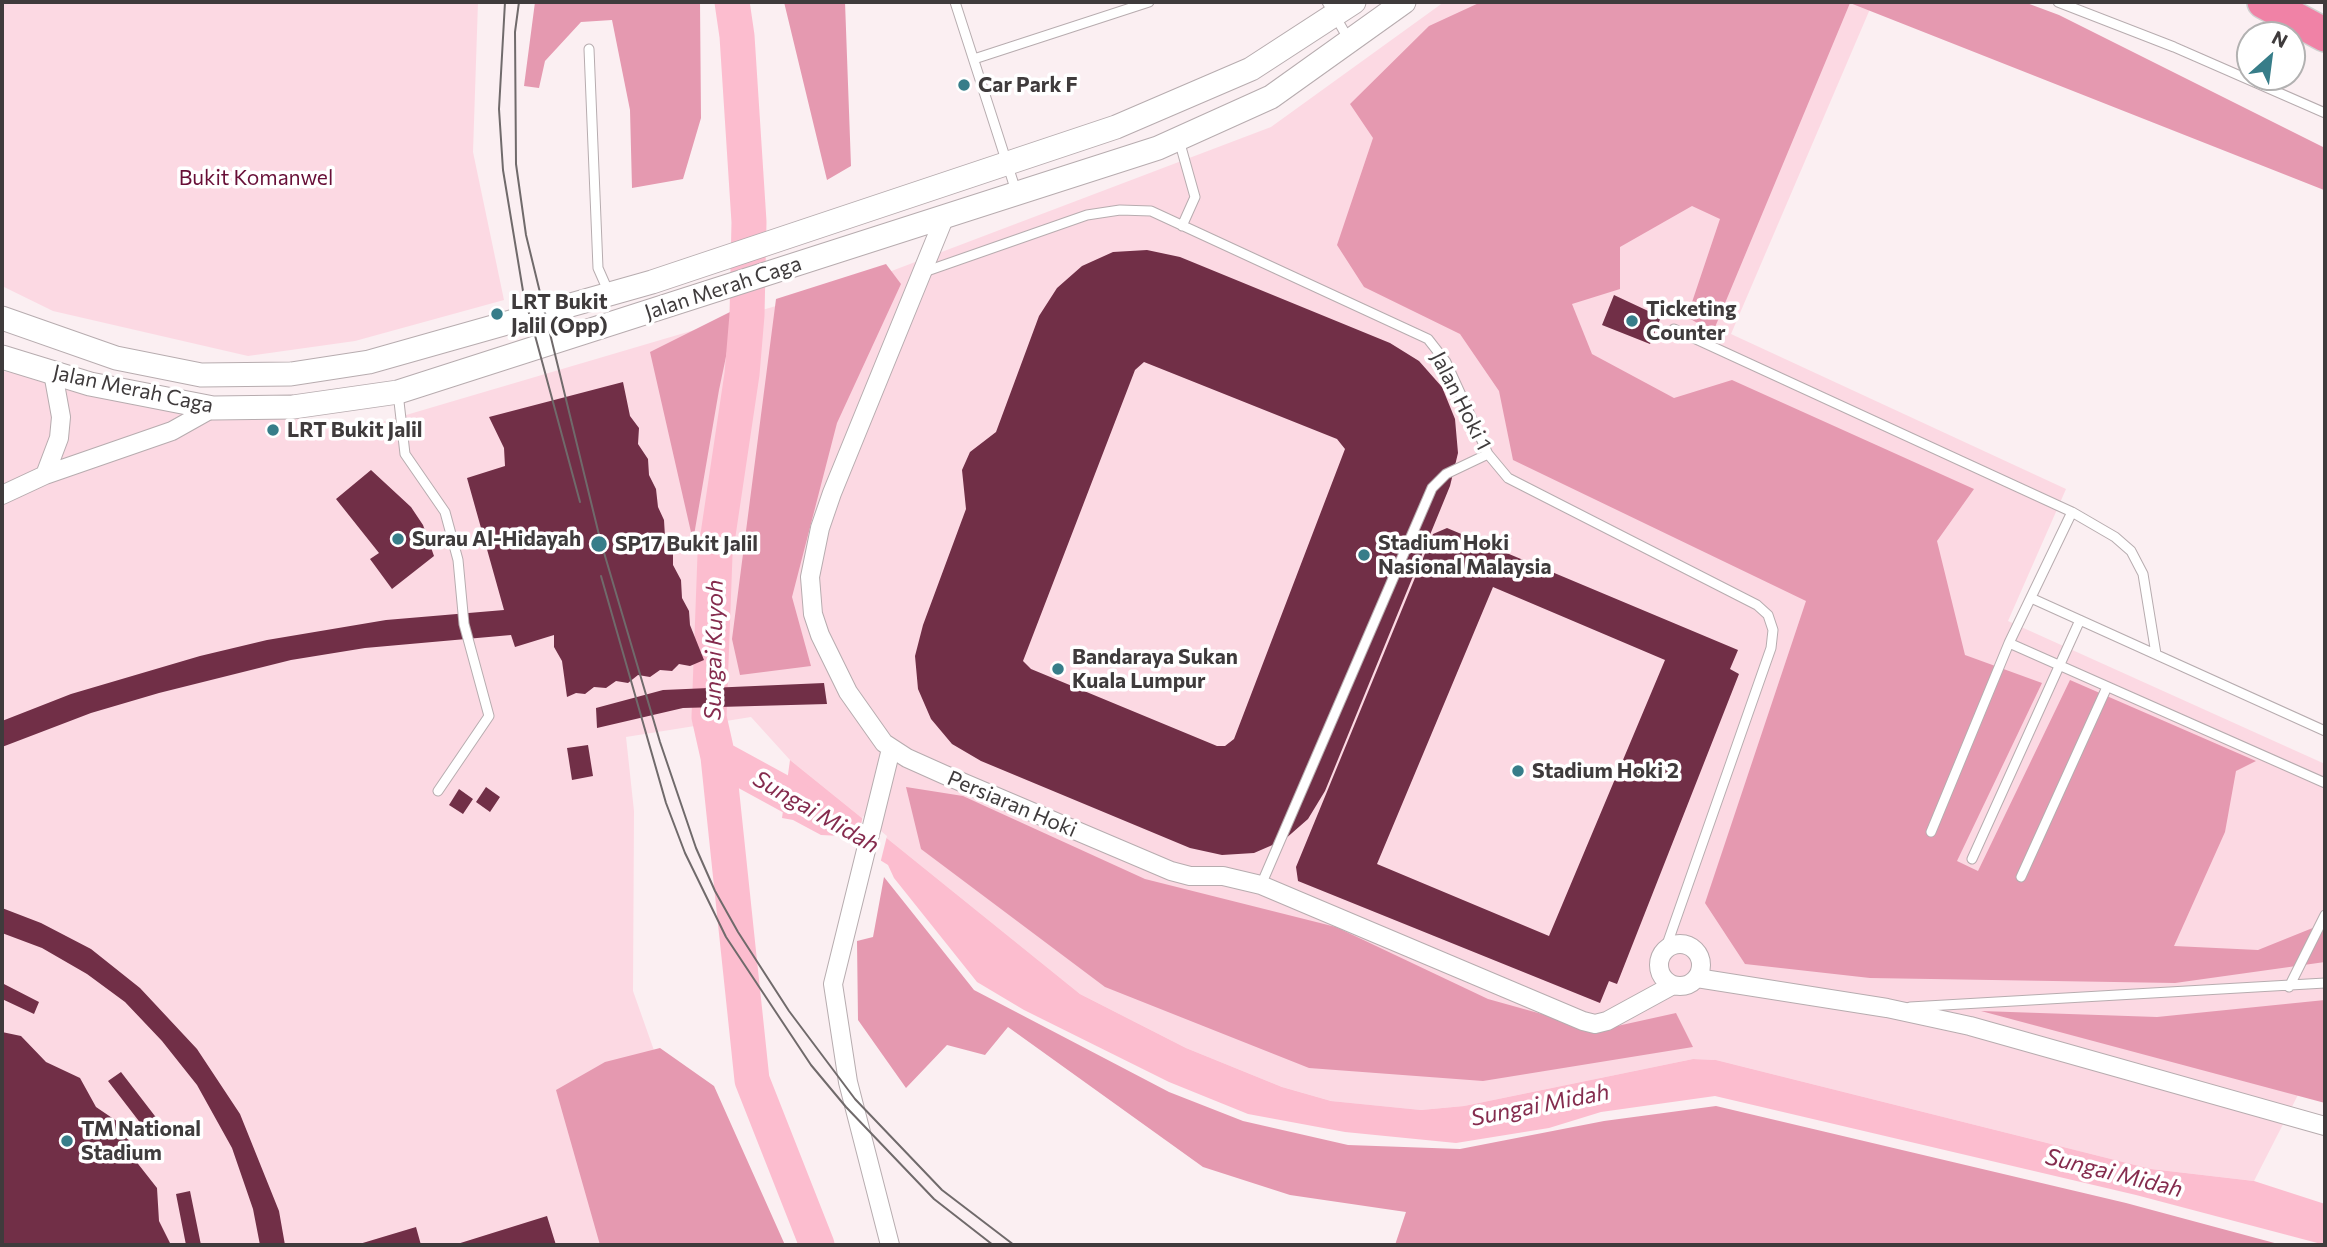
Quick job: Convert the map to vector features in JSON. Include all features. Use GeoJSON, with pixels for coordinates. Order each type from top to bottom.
{"type":"FeatureCollection","features":[{"type":"Feature","properties":{"kind":"highway"},"geometry":{"type":"LineString","coordinates":[[2263,2],[2325,35]]}},
{"type":"Feature","properties":{"kind":"highway"},"geometry":{"type":"LineString","coordinates":[[2311,2],[2325,9]]}},
{"type":"Feature","properties":{"kind":"street","name":"Jalan Merah Caga"},"geometry":{"type":"LineString","coordinates":[[2,318],[117,358],[201,375],[291,374],[369,362],[652,282],[1007,161],[1116,127],[1251,69],[1331,8],[1354,2]]}},
{"type":"Feature","properties":{"kind":"street","name":"Jalan Merah Caga"},"geometry":{"type":"LineString","coordinates":[[2,357],[90,384],[213,408],[293,407],[398,392],[1179,139],[1271,96],[1404,2]]}},
{"type":"Feature","properties":{"kind":"street","name":"Persiaran Hoki"},"geometry":{"type":"LineString","coordinates":[[945,216],[832,493],[820,528],[810,577],[813,614],[820,635],[862,715],[891,749],[945,775],[1171,871],[1189,876],[1242,879],[1261,885],[1595,1024],[1619,1015],[1673,985]]}},
{"type":"Feature","properties":{"kind":"street"},"geometry":{"type":"LineString","coordinates":[[45,475],[60,428],[59,397],[53,373]]}},
{"type":"Feature","properties":{"kind":"street"},"geometry":{"type":"LineString","coordinates":[[2,495],[45,475],[172,431],[213,408]]}},
{"type":"Feature","properties":{"kind":"street"},"geometry":{"type":"LineString","coordinates":[[890,1245],[848,1082],[833,984],[849,930],[891,749]]}},
{"type":"Feature","properties":{"kind":"street"},"geometry":{"type":"LineString","coordinates":[[1697,978],[1700,960],[1693,949],[1681,944],[1664,953],[1660,971],[1673,985],[1686,985],[1697,978],[1887,1008],[1970,1026],[2325,1126]]}},
{"type":"Feature","properties":{"kind":"lane"},"geometry":{"type":"LineString","coordinates":[[955,2],[1017,193]]}},
{"type":"Feature","properties":{"kind":"lane"},"geometry":{"type":"LineString","coordinates":[[974,59],[1149,2]]}},
{"type":"Feature","properties":{"kind":"lane"},"geometry":{"type":"LineString","coordinates":[[2058,2],[2175,47],[2325,113]]}},
{"type":"Feature","properties":{"kind":"lane"},"geometry":{"type":"LineString","coordinates":[[1331,8],[1350,41]]}},
{"type":"Feature","properties":{"kind":"lane"},"geometry":{"type":"LineString","coordinates":[[589,49],[598,268],[609,294]]}},
{"type":"Feature","properties":{"kind":"lane"},"geometry":{"type":"LineString","coordinates":[[1179,139],[1195,197],[1182,226]]}},
{"type":"Feature","properties":{"kind":"lane","name":"Jalan Hoki 1"},"geometry":{"type":"LineString","coordinates":[[921,273],[1051,226],[1104,211],[1151,211],[1428,338],[1446,362],[1497,468],[1522,487],[1757,605],[1768,615],[1773,630],[1771,648],[1664,953]]}},
{"type":"Feature","properties":{"kind":"lane"},"geometry":{"type":"LineString","coordinates":[[1674,329],[2041,495],[2115,537],[2131,551],[2143,575],[2156,654]]}},
{"type":"Feature","properties":{"kind":"lane"},"geometry":{"type":"LineString","coordinates":[[398,392],[405,454],[445,512],[458,560],[464,624],[489,716],[438,791]]}},
{"type":"Feature","properties":{"kind":"lane"},"geometry":{"type":"LineString","coordinates":[[1261,885],[1432,488],[1446,474],[1488,454]]}},
{"type":"Feature","properties":{"kind":"lane"},"geometry":{"type":"LineString","coordinates":[[1931,832],[2009,643],[2072,512]]}},
{"type":"Feature","properties":{"kind":"lane"},"geometry":{"type":"LineString","coordinates":[[2031,598],[2325,731]]}},
{"type":"Feature","properties":{"kind":"lane"},"geometry":{"type":"LineString","coordinates":[[1972,859],[2080,620]]}},
{"type":"Feature","properties":{"kind":"lane"},"geometry":{"type":"LineString","coordinates":[[2009,643],[2325,783]]}},
{"type":"Feature","properties":{"kind":"lane"},"geometry":{"type":"LineString","coordinates":[[2021,877],[2107,687]]}},
{"type":"Feature","properties":{"kind":"lane"},"geometry":{"type":"LineString","coordinates":[[2289,987],[2325,915]]}},
{"type":"Feature","properties":{"kind":"lane"},"geometry":{"type":"LineString","coordinates":[[1887,1008],[2325,983]]}},
{"type":"Feature","properties":{"kind":"green space","name":"Bukit Komanwel"},"geometry":{"type":"Polygon","coordinates":[[[2,2],[478,2],[473,152],[504,300],[355,341],[248,356],[53,311],[2,286],[2,2]]]}},
{"type":"Feature","properties":{"kind":"green space","name":"Bandaraya Sukan Kuala Lumpur"},"geometry":{"type":"Polygon","coordinates":[[[1444,2],[1873,2],[1731,334],[2066,489],[2008,621],[2325,764],[2325,1042],[2254,1181],[2151,1169],[1716,1060],[1693,1059],[1464,1106],[1421,1110],[1331,1101],[1282,1087],[1186,1048],[1080,994],[790,760],[751,717],[626,737],[634,811],[633,991],[693,1161],[741,1245],[2,1245],[2,371],[362,428],[881,275],[1271,127],[1444,2]]]}},
{"type":"Feature","properties":{"kind":"shaded area"},"geometry":{"type":"Polygon","coordinates":[[[535,2],[700,2],[701,118],[683,179],[632,188],[630,110],[612,20],[581,22],[545,61],[539,88],[524,86],[535,2]]]}},
{"type":"Feature","properties":{"kind":"shaded area"},"geometry":{"type":"Polygon","coordinates":[[[784,2],[845,2],[851,166],[827,180],[784,2]]]}},
{"type":"Feature","properties":{"kind":"shaded area"},"geometry":{"type":"Polygon","coordinates":[[[1481,2],[2024,2],[2059,15],[2325,148],[2324,190],[1850,3],[1713,332],[1687,317],[1720,219],[1692,206],[1620,247],[1620,289],[1572,304],[1592,354],[1674,398],[1732,380],[1974,489],[1937,541],[1965,655],[2042,683],[1957,861],[1978,871],[2070,680],[2256,761],[2236,771],[2225,832],[2174,946],[2258,950],[2325,923],[2325,962],[2175,983],[1870,978],[1745,964],[1705,903],[1806,601],[1513,460],[1499,391],[1460,334],[1364,287],[1337,245],[1373,138],[1350,104],[1429,26],[1481,2]]]}},
{"type":"Feature","properties":{"kind":"shaded area"},"geometry":{"type":"Polygon","coordinates":[[[886,264],[901,284],[837,423],[792,597],[811,666],[740,675],[732,639],[776,299],[886,264]]]}},
{"type":"Feature","properties":{"kind":"shaded area"},"geometry":{"type":"Polygon","coordinates":[[[736,309],[719,390],[693,541],[650,352],[736,309]]]}},
{"type":"Feature","properties":{"kind":"shaded area"},"geometry":{"type":"Polygon","coordinates":[[[906,787],[963,796],[1145,879],[1336,927],[1488,999],[1599,1030],[1676,1013],[1693,1047],[1483,1081],[1309,1068],[1105,987],[921,849],[906,787]]]}},
{"type":"Feature","properties":{"kind":"shaded area"},"geometry":{"type":"Polygon","coordinates":[[[884,877],[974,990],[1169,1092],[1243,1121],[1348,1145],[1460,1149],[1604,1121],[1716,1106],[2126,1203],[2282,1245],[1395,1245],[1406,1212],[1290,1195],[1203,1167],[1008,1027],[985,1055],[947,1045],[906,1088],[858,1020],[857,941],[873,937],[884,877]]]}},
{"type":"Feature","properties":{"kind":"shaded area"},"geometry":{"type":"Polygon","coordinates":[[[2325,1000],[2325,1103],[1981,1011],[2157,1017],[2325,1000]]]}},
{"type":"Feature","properties":{"kind":"shaded area"},"geometry":{"type":"Polygon","coordinates":[[[660,1048],[714,1086],[785,1245],[600,1245],[556,1090],[605,1062],[660,1048]]]}},
{"type":"Feature","properties":{"kind":"water"},"geometry":{"type":"Polygon","coordinates":[[[790,760],[1080,994],[1186,1048],[1282,1087],[1331,1101],[1421,1110],[1464,1106],[1693,1059],[1716,1060],[2151,1169],[2254,1181],[2325,1204],[2325,1245],[2136,1195],[1715,1096],[1601,1112],[1549,1128],[1456,1143],[1345,1132],[1248,1114],[1169,1082],[1024,1010],[977,982],[894,878],[888,865],[841,836],[821,835],[793,820],[782,818],[790,760]]]}},
{"type":"Feature","properties":{"kind":"pier"},"geometry":{"type":"Polygon","coordinates":[[[863,816],[887,836],[880,864],[855,849],[863,816]]]}},
{"type":"Feature","properties":{"kind":"building","name":"Stadium Hoki Nasional Malaysia"},"geometry":{"type":"Polygon","coordinates":[[[1147,250],[1180,257],[1390,343],[1419,361],[1442,387],[1455,419],[1458,453],[1450,486],[1325,791],[1308,819],[1284,840],[1254,853],[1222,855],[1190,848],[981,761],[952,744],[931,719],[918,689],[915,656],[923,625],[966,509],[962,470],[970,452],[996,432],[1039,316],[1057,288],[1082,266],[1113,252],[1147,250]],[[1144,362],[1135,370],[1023,661],[1031,669],[1217,746],[1225,746],[1234,739],[1345,449],[1337,439],[1144,362]]]}},
{"type":"Feature","properties":{"kind":"building","name":"Ticketing Counter"},"geometry":{"type":"Polygon","coordinates":[[[1614,295],[1661,317],[1650,344],[1602,325],[1614,295]]]}},
{"type":"Feature","properties":{"kind":"building","name":"SP17 Bukit Jalil"},"geometry":{"type":"Polygon","coordinates":[[[623,382],[630,416],[639,428],[638,444],[648,459],[649,475],[656,489],[658,507],[664,520],[665,537],[673,549],[673,565],[681,580],[682,598],[689,611],[690,625],[704,660],[690,666],[679,664],[672,671],[660,670],[650,677],[638,675],[628,683],[616,681],[606,688],[594,687],[585,694],[576,693],[567,697],[562,661],[554,647],[554,635],[515,647],[511,635],[365,648],[291,660],[159,693],[91,713],[2,747],[2,721],[71,694],[200,656],[267,640],[386,620],[504,610],[467,478],[505,466],[504,448],[489,417],[623,382]]]}},
{"type":"Feature","properties":{"kind":"building","name":"Surau Al-Hidayah"},"geometry":{"type":"Polygon","coordinates":[[[371,470],[411,507],[423,525],[434,556],[392,589],[370,559],[379,553],[336,499],[371,470]]]}},
{"type":"Feature","properties":{"kind":"building"},"geometry":{"type":"Polygon","coordinates":[[[1447,528],[1738,650],[1730,669],[1739,674],[1617,984],[1609,981],[1600,1003],[1298,881],[1296,867],[1433,534],[1447,528]],[[1493,587],[1377,864],[1549,936],[1665,660],[1493,587]]]}},
{"type":"Feature","properties":{"kind":"building"},"geometry":{"type":"Polygon","coordinates":[[[824,683],[827,704],[683,708],[597,728],[596,708],[663,690],[824,683]]]}},
{"type":"Feature","properties":{"kind":"building"},"geometry":{"type":"Polygon","coordinates":[[[588,745],[593,776],[572,780],[567,748],[588,745]]]}},
{"type":"Feature","properties":{"kind":"building"},"geometry":{"type":"Polygon","coordinates":[[[486,787],[500,797],[490,812],[476,802],[486,787]]]}},
{"type":"Feature","properties":{"kind":"building"},"geometry":{"type":"Polygon","coordinates":[[[459,789],[473,799],[463,814],[449,805],[459,789]]]}},
{"type":"Feature","properties":{"kind":"building"},"geometry":{"type":"Polygon","coordinates":[[[2,908],[41,923],[91,949],[140,988],[197,1049],[240,1114],[279,1211],[285,1245],[260,1245],[253,1209],[232,1148],[197,1085],[162,1041],[125,1002],[87,974],[42,948],[2,933],[2,908]]]}},
{"type":"Feature","properties":{"kind":"building"},"geometry":{"type":"Polygon","coordinates":[[[2,983],[39,1002],[34,1014],[2,999],[2,983]]]}},
{"type":"Feature","properties":{"kind":"building","name":"TM National Stadium"},"geometry":{"type":"Polygon","coordinates":[[[2,1032],[21,1036],[46,1062],[80,1078],[96,1107],[124,1126],[135,1160],[157,1188],[159,1221],[171,1245],[2,1245],[2,1032]]]}},
{"type":"Feature","properties":{"kind":"building"},"geometry":{"type":"Polygon","coordinates":[[[121,1072],[158,1120],[145,1129],[108,1081],[121,1072]]]}},
{"type":"Feature","properties":{"kind":"building"},"geometry":{"type":"Polygon","coordinates":[[[190,1191],[201,1245],[186,1245],[176,1194],[190,1191]]]}},
{"type":"Feature","properties":{"kind":"building"},"geometry":{"type":"Polygon","coordinates":[[[547,1216],[556,1245],[454,1245],[547,1216]]]}},
{"type":"Feature","properties":{"kind":"building"},"geometry":{"type":"Polygon","coordinates":[[[416,1227],[421,1245],[356,1245],[416,1227]]]}},
{"type":"Feature","properties":{"kind":"waterway","name":"Sungai Kuyoh"},"geometry":{"type":"LineString","coordinates":[[732,2],[737,36],[749,222],[747,315],[742,374],[715,555],[709,717],[718,757],[752,1080],[817,1245]]}},
{"type":"Feature","properties":{"kind":"waterway","name":"Sungai Midah"},"geometry":{"type":"LineString","coordinates":[[718,757],[826,816]]}},
{"type":"Feature","properties":{"kind":"tram line"},"geometry":{"type":"LineString","coordinates":[[505,2],[499,109],[503,170],[523,291],[580,502]]}},
{"type":"Feature","properties":{"kind":"tram line"},"geometry":{"type":"LineString","coordinates":[[519,2],[515,32],[516,164],[526,235],[600,539],[660,742],[696,848],[715,891],[738,932],[789,1011],[855,1099],[942,1190],[1014,1245]]}},
{"type":"Feature","properties":{"kind":"tram line"},"geometry":{"type":"LineString","coordinates":[[601,576],[666,803],[685,853],[726,937],[811,1065],[846,1107],[934,1199],[993,1245]]}},
{"type":"Feature","properties":{"kind":"place","name":"Car Park F"},"geometry":{"type":"Point","coordinates":[964,85]}},
{"type":"Feature","properties":{"kind":"place","name":"LRT Bukit Jalil (Opp)"},"geometry":{"type":"Point","coordinates":[497,314]}},
{"type":"Feature","properties":{"kind":"place","name":"Ticketing Counter"},"geometry":{"type":"Point","coordinates":[1632,321]}},
{"type":"Feature","properties":{"kind":"place","name":"LRT Bukit Jalil"},"geometry":{"type":"Point","coordinates":[273,430]}},
{"type":"Feature","properties":{"kind":"place","name":"Surau Al-Hidayah"},"geometry":{"type":"Point","coordinates":[398,539]}},
{"type":"Feature","properties":{"kind":"place","name":"SP17 Bukit Jalil"},"geometry":{"type":"Point","coordinates":[599,544]}},
{"type":"Feature","properties":{"kind":"place","name":"Stadium Hoki Nasional Malaysia"},"geometry":{"type":"Point","coordinates":[1364,555]}},
{"type":"Feature","properties":{"kind":"place","name":"Bandaraya Sukan Kuala Lumpur"},"geometry":{"type":"Point","coordinates":[1058,669]}},
{"type":"Feature","properties":{"kind":"place","name":"Stadium Hoki 2"},"geometry":{"type":"Point","coordinates":[1518,771]}},
{"type":"Feature","properties":{"kind":"place","name":"TM National Stadium"},"geometry":{"type":"Point","coordinates":[67,1141]}}]}
